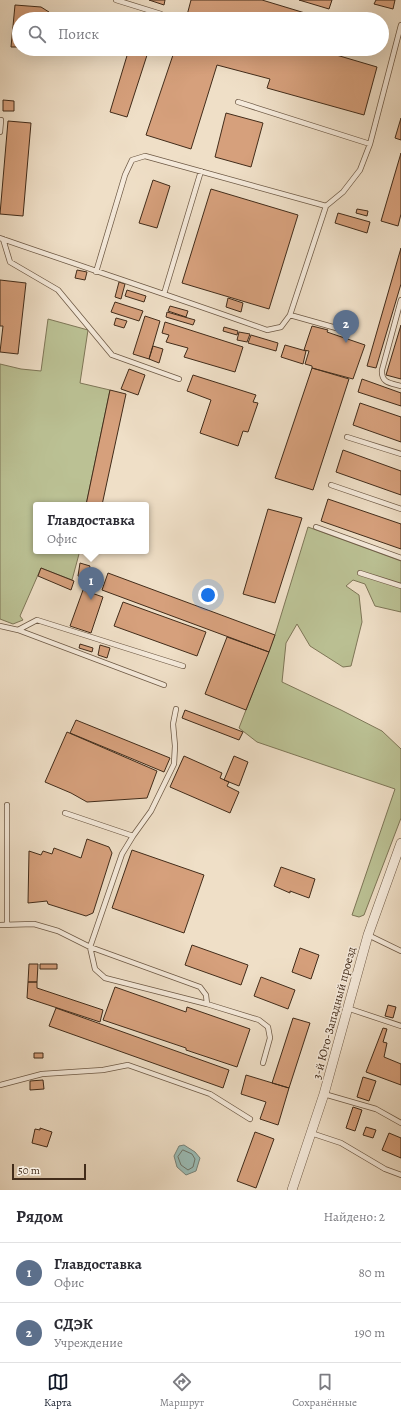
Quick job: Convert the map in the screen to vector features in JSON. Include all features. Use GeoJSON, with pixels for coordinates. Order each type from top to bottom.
{"type":"FeatureCollection","features":[{"type":"Feature","properties":{"kind":"street","name":"3-й Юго-Западный проезд"},"geometry":{"type":"LineString","coordinates":[[292,1190],[324,1094],[368,935],[401,843]]}},
{"type":"Feature","properties":{"kind":"lane"},"geometry":{"type":"LineString","coordinates":[[116,0],[155,12]]}},
{"type":"Feature","properties":{"kind":"lane"},"geometry":{"type":"LineString","coordinates":[[1,239],[267,330],[281,327],[290,315],[326,206],[343,192],[360,170],[370,144],[401,25]]}},
{"type":"Feature","properties":{"kind":"lane"},"geometry":{"type":"LineString","coordinates":[[238,102],[370,144]]}},
{"type":"Feature","properties":{"kind":"lane"},"geometry":{"type":"LineString","coordinates":[[0,132],[1,120]]}},
{"type":"Feature","properties":{"kind":"lane"},"geometry":{"type":"LineString","coordinates":[[96,272],[125,174],[132,160],[145,156],[326,206]]}},
{"type":"Feature","properties":{"kind":"lane"},"geometry":{"type":"LineString","coordinates":[[164,294],[201,171]]}},
{"type":"Feature","properties":{"kind":"lane"},"geometry":{"type":"LineString","coordinates":[[1,239],[10,262],[58,290],[112,355],[179,379]]}},
{"type":"Feature","properties":{"kind":"lane"},"geometry":{"type":"LineString","coordinates":[[401,300],[381,376],[385,381],[401,386]]}},
{"type":"Feature","properties":{"kind":"lane"},"geometry":{"type":"LineString","coordinates":[[290,315],[347,331]]}},
{"type":"Feature","properties":{"kind":"lane"},"geometry":{"type":"LineString","coordinates":[[348,436],[401,454]]}},
{"type":"Feature","properties":{"kind":"lane"},"geometry":{"type":"LineString","coordinates":[[331,485],[401,509]]}},
{"type":"Feature","properties":{"kind":"lane"},"geometry":{"type":"LineString","coordinates":[[316,527],[401,558]]}},
{"type":"Feature","properties":{"kind":"lane"},"geometry":{"type":"LineString","coordinates":[[360,573],[401,586]]}},
{"type":"Feature","properties":{"kind":"lane"},"geometry":{"type":"LineString","coordinates":[[18,630],[37,620],[183,666]]}},
{"type":"Feature","properties":{"kind":"lane"},"geometry":{"type":"LineString","coordinates":[[0,626],[18,630],[164,685]]}},
{"type":"Feature","properties":{"kind":"lane"},"geometry":{"type":"LineString","coordinates":[[176,709],[173,724],[175,746],[174,764],[151,811],[122,854],[90,947],[91,957],[95,969],[105,978],[207,1004],[259,1020],[268,1027],[270,1038],[263,1063]]}},
{"type":"Feature","properties":{"kind":"lane"},"geometry":{"type":"LineString","coordinates":[[7,805],[8,925]]}},
{"type":"Feature","properties":{"kind":"lane"},"geometry":{"type":"LineString","coordinates":[[65,813],[133,836]]}},
{"type":"Feature","properties":{"kind":"lane"},"geometry":{"type":"LineString","coordinates":[[0,925],[34,924],[58,931],[90,947],[200,987],[206,994],[207,1004]]}},
{"type":"Feature","properties":{"kind":"lane"},"geometry":{"type":"LineString","coordinates":[[368,935],[401,951]]}},
{"type":"Feature","properties":{"kind":"lane"},"geometry":{"type":"LineString","coordinates":[[347,1008],[401,1026]]}},
{"type":"Feature","properties":{"kind":"lane"},"geometry":{"type":"LineString","coordinates":[[0,1085],[42,1074],[103,1070],[128,1066],[210,1094],[250,1119]]}},
{"type":"Feature","properties":{"kind":"lane"},"geometry":{"type":"LineString","coordinates":[[324,1094],[376,1110],[401,1124]]}},
{"type":"Feature","properties":{"kind":"lane"},"geometry":{"type":"LineString","coordinates":[[311,1133],[342,1143],[385,1169],[401,1175]]}},
{"type":"Feature","properties":{"kind":"green space"},"geometry":{"type":"Polygon","coordinates":[[[48,319],[88,330],[80,383],[110,390],[87,502],[33,502],[33,554],[79,554],[72,580],[41,568],[20,616],[23,620],[13,624],[0,619],[0,364],[21,369],[41,371],[48,319]]]}},
{"type":"Feature","properties":{"kind":"green space"},"geometry":{"type":"Polygon","coordinates":[[[308,527],[401,561],[401,612],[375,606],[365,584],[353,580],[346,586],[359,595],[362,622],[351,666],[343,667],[310,646],[297,624],[286,643],[282,682],[382,731],[401,749],[401,818],[364,915],[359,917],[352,915],[395,789],[257,742],[239,728],[275,635],[308,527]]]}},
{"type":"Feature","properties":{"kind":"water"},"geometry":{"type":"Polygon","coordinates":[[[184,1145],[195,1152],[200,1158],[196,1171],[186,1175],[177,1167],[174,1156],[179,1146],[184,1145]]]}},
{"type":"Feature","properties":{"kind":"building"},"geometry":{"type":"Polygon","coordinates":[[[149,0],[165,0],[164,5],[149,0]]]}},
{"type":"Feature","properties":{"kind":"building"},"geometry":{"type":"Polygon","coordinates":[[[191,0],[262,0],[302,12],[188,12],[191,0]]]}},
{"type":"Feature","properties":{"kind":"building"},"geometry":{"type":"Polygon","coordinates":[[[299,0],[332,0],[329,9],[299,0]]]}},
{"type":"Feature","properties":{"kind":"building"},"geometry":{"type":"Polygon","coordinates":[[[376,0],[395,0],[393,9],[374,4],[376,0]]]}},
{"type":"Feature","properties":{"kind":"building"},"geometry":{"type":"Polygon","coordinates":[[[15,5],[41,7],[49,12],[14,12],[15,5]]]}},
{"type":"Feature","properties":{"kind":"building"},"geometry":{"type":"Polygon","coordinates":[[[127,56],[147,56],[127,117],[110,112],[127,56]]]}},
{"type":"Feature","properties":{"kind":"building"},"geometry":{"type":"Polygon","coordinates":[[[173,56],[340,56],[377,67],[364,115],[267,88],[270,79],[217,65],[191,149],[146,135],[173,56]]]}},
{"type":"Feature","properties":{"kind":"building"},"geometry":{"type":"Polygon","coordinates":[[[3,100],[14,101],[14,111],[3,111],[3,100]]]}},
{"type":"Feature","properties":{"kind":"building"},"geometry":{"type":"Polygon","coordinates":[[[226,113],[263,123],[251,167],[215,157],[226,113]]]}},
{"type":"Feature","properties":{"kind":"building"},"geometry":{"type":"Polygon","coordinates":[[[401,118],[401,140],[395,138],[401,118]]]}},
{"type":"Feature","properties":{"kind":"building"},"geometry":{"type":"Polygon","coordinates":[[[8,121],[31,123],[23,216],[0,214],[8,121]]]}},
{"type":"Feature","properties":{"kind":"building"},"geometry":{"type":"Polygon","coordinates":[[[401,153],[401,214],[398,226],[381,221],[401,153]]]}},
{"type":"Feature","properties":{"kind":"building"},"geometry":{"type":"Polygon","coordinates":[[[153,180],[170,186],[157,228],[139,223],[153,180]]]}},
{"type":"Feature","properties":{"kind":"building"},"geometry":{"type":"Polygon","coordinates":[[[211,189],[298,215],[269,309],[182,283],[211,189]]]}},
{"type":"Feature","properties":{"kind":"building"},"geometry":{"type":"Polygon","coordinates":[[[357,209],[368,211],[367,216],[356,213],[357,209]]]}},
{"type":"Feature","properties":{"kind":"building"},"geometry":{"type":"Polygon","coordinates":[[[338,213],[370,222],[367,233],[335,223],[338,213]]]}},
{"type":"Feature","properties":{"kind":"building"},"geometry":{"type":"Polygon","coordinates":[[[401,248],[401,284],[376,368],[367,366],[401,248]]]}},
{"type":"Feature","properties":{"kind":"building"},"geometry":{"type":"Polygon","coordinates":[[[77,270],[87,272],[85,280],[75,278],[77,270]]]}},
{"type":"Feature","properties":{"kind":"building"},"geometry":{"type":"Polygon","coordinates":[[[0,280],[26,283],[18,354],[0,352],[3,326],[0,326],[0,280]]]}},
{"type":"Feature","properties":{"kind":"building"},"geometry":{"type":"Polygon","coordinates":[[[119,282],[125,284],[121,299],[115,297],[119,282]]]}},
{"type":"Feature","properties":{"kind":"building"},"geometry":{"type":"Polygon","coordinates":[[[127,290],[146,296],[144,302],[125,296],[127,290]]]}},
{"type":"Feature","properties":{"kind":"building"},"geometry":{"type":"Polygon","coordinates":[[[228,298],[243,303],[241,312],[226,307],[228,298]]]}},
{"type":"Feature","properties":{"kind":"building"},"geometry":{"type":"Polygon","coordinates":[[[115,302],[143,311],[139,321],[111,312],[115,302]]]}},
{"type":"Feature","properties":{"kind":"building"},"geometry":{"type":"Polygon","coordinates":[[[170,306],[188,311],[186,317],[168,311],[170,306]]]}},
{"type":"Feature","properties":{"kind":"building"},"geometry":{"type":"Polygon","coordinates":[[[167,312],[195,320],[193,325],[166,317],[167,312]]]}},
{"type":"Feature","properties":{"kind":"building"},"geometry":{"type":"Polygon","coordinates":[[[145,316],[160,321],[149,359],[133,354],[145,316]]]}},
{"type":"Feature","properties":{"kind":"building"},"geometry":{"type":"Polygon","coordinates":[[[116,318],[127,321],[124,328],[114,325],[116,318]]]}},
{"type":"Feature","properties":{"kind":"building"},"geometry":{"type":"Polygon","coordinates":[[[165,322],[243,347],[235,372],[184,357],[188,348],[166,342],[169,335],[162,333],[165,322]]]}},
{"type":"Feature","properties":{"kind":"building"},"geometry":{"type":"Polygon","coordinates":[[[401,325],[401,379],[386,375],[401,325]]]}},
{"type":"Feature","properties":{"kind":"building"},"geometry":{"type":"Polygon","coordinates":[[[312,326],[328,330],[327,332],[365,345],[353,379],[312,368],[312,366],[305,364],[309,351],[304,350],[312,326]]]}},
{"type":"Feature","properties":{"kind":"building"},"geometry":{"type":"Polygon","coordinates":[[[224,327],[238,331],[237,335],[223,331],[224,327]]]}},
{"type":"Feature","properties":{"kind":"building"},"geometry":{"type":"Polygon","coordinates":[[[239,332],[250,334],[247,342],[237,340],[239,332]]]}},
{"type":"Feature","properties":{"kind":"building"},"geometry":{"type":"Polygon","coordinates":[[[251,335],[278,343],[276,351],[248,343],[251,335]]]}},
{"type":"Feature","properties":{"kind":"building"},"geometry":{"type":"Polygon","coordinates":[[[285,345],[306,351],[303,364],[281,357],[285,345]]]}},
{"type":"Feature","properties":{"kind":"building"},"geometry":{"type":"Polygon","coordinates":[[[153,346],[163,349],[159,363],[149,359],[153,346]]]}},
{"type":"Feature","properties":{"kind":"building"},"geometry":{"type":"Polygon","coordinates":[[[312,368],[349,379],[313,490],[275,478],[312,368]]]}},
{"type":"Feature","properties":{"kind":"building"},"geometry":{"type":"Polygon","coordinates":[[[129,369],[145,375],[138,395],[121,389],[129,369]]]}},
{"type":"Feature","properties":{"kind":"building"},"geometry":{"type":"Polygon","coordinates":[[[193,375],[256,395],[253,402],[258,403],[248,432],[243,431],[238,446],[200,433],[211,400],[187,391],[193,375]]]}},
{"type":"Feature","properties":{"kind":"building"},"geometry":{"type":"Polygon","coordinates":[[[362,379],[401,393],[401,406],[358,392],[362,379]]]}},
{"type":"Feature","properties":{"kind":"building"},"geometry":{"type":"Polygon","coordinates":[[[110,390],[126,394],[103,502],[87,502],[110,390]]]}},
{"type":"Feature","properties":{"kind":"building"},"geometry":{"type":"Polygon","coordinates":[[[360,403],[401,417],[401,442],[353,425],[360,403]]]}},
{"type":"Feature","properties":{"kind":"building"},"geometry":{"type":"Polygon","coordinates":[[[343,450],[401,471],[401,495],[336,472],[343,450]]]}},
{"type":"Feature","properties":{"kind":"building"},"geometry":{"type":"Polygon","coordinates":[[[328,499],[401,524],[401,549],[321,521],[328,499]]]}},
{"type":"Feature","properties":{"kind":"building"},"geometry":{"type":"Polygon","coordinates":[[[268,509],[302,518],[275,603],[243,594],[268,509]]]}},
{"type":"Feature","properties":{"kind":"building"},"geometry":{"type":"Polygon","coordinates":[[[80,563],[90,566],[87,579],[78,576],[80,563]]]}},
{"type":"Feature","properties":{"kind":"building"},"geometry":{"type":"Polygon","coordinates":[[[41,568],[74,581],[71,590],[38,576],[41,568]]]}},
{"type":"Feature","properties":{"kind":"building"},"geometry":{"type":"Polygon","coordinates":[[[108,573],[275,635],[269,652],[102,590],[108,573]]]}},
{"type":"Feature","properties":{"kind":"building"},"geometry":{"type":"Polygon","coordinates":[[[83,590],[103,597],[91,633],[70,626],[83,590]]]}},
{"type":"Feature","properties":{"kind":"building"},"geometry":{"type":"Polygon","coordinates":[[[123,602],[206,632],[197,656],[114,626],[123,602]]]}},
{"type":"Feature","properties":{"kind":"building"},"geometry":{"type":"Polygon","coordinates":[[[227,637],[269,652],[246,710],[205,694],[227,637]]]}},
{"type":"Feature","properties":{"kind":"building"},"geometry":{"type":"Polygon","coordinates":[[[80,644],[93,648],[92,652],[79,648],[80,644]]]}},
{"type":"Feature","properties":{"kind":"building"},"geometry":{"type":"Polygon","coordinates":[[[100,645],[110,648],[107,658],[98,655],[100,645]]]}},
{"type":"Feature","properties":{"kind":"building"},"geometry":{"type":"Polygon","coordinates":[[[185,710],[243,732],[239,740],[182,718],[185,710]]]}},
{"type":"Feature","properties":{"kind":"building"},"geometry":{"type":"Polygon","coordinates":[[[76,720],[170,758],[164,772],[70,733],[76,720]]]}},
{"type":"Feature","properties":{"kind":"building"},"geometry":{"type":"Polygon","coordinates":[[[67,732],[157,771],[147,798],[87,802],[71,793],[45,782],[67,732]]]}},
{"type":"Feature","properties":{"kind":"building"},"geometry":{"type":"Polygon","coordinates":[[[184,756],[222,773],[220,778],[229,782],[227,786],[239,792],[230,813],[170,787],[184,756]]]}},
{"type":"Feature","properties":{"kind":"building"},"geometry":{"type":"Polygon","coordinates":[[[234,756],[248,762],[239,786],[224,780],[234,756]]]}},
{"type":"Feature","properties":{"kind":"building"},"geometry":{"type":"Polygon","coordinates":[[[87,839],[109,847],[112,853],[93,913],[86,916],[48,904],[47,901],[28,903],[29,851],[41,855],[43,851],[52,854],[54,848],[81,858],[87,839]]]}},
{"type":"Feature","properties":{"kind":"building"},"geometry":{"type":"Polygon","coordinates":[[[132,850],[204,875],[184,933],[112,908],[132,850]]]}},
{"type":"Feature","properties":{"kind":"building"},"geometry":{"type":"Polygon","coordinates":[[[281,867],[315,879],[309,898],[290,891],[290,893],[274,886],[281,867]]]}},
{"type":"Feature","properties":{"kind":"building"},"geometry":{"type":"Polygon","coordinates":[[[192,945],[248,965],[241,985],[185,965],[192,945]]]}},
{"type":"Feature","properties":{"kind":"building"},"geometry":{"type":"Polygon","coordinates":[[[300,948],[319,955],[311,979],[292,972],[300,948]]]}},
{"type":"Feature","properties":{"kind":"building"},"geometry":{"type":"Polygon","coordinates":[[[29,964],[38,964],[37,982],[28,982],[29,964]]]}},
{"type":"Feature","properties":{"kind":"building"},"geometry":{"type":"Polygon","coordinates":[[[40,964],[57,964],[57,969],[40,969],[40,964]]]}},
{"type":"Feature","properties":{"kind":"building"},"geometry":{"type":"Polygon","coordinates":[[[261,977],[295,990],[288,1009],[254,996],[261,977]]]}},
{"type":"Feature","properties":{"kind":"building"},"geometry":{"type":"Polygon","coordinates":[[[28,982],[37,982],[37,988],[103,1010],[100,1022],[27,998],[28,982]]]}},
{"type":"Feature","properties":{"kind":"building"},"geometry":{"type":"Polygon","coordinates":[[[115,987],[186,1012],[187,1007],[250,1029],[237,1067],[103,1020],[115,987]]]}},
{"type":"Feature","properties":{"kind":"building"},"geometry":{"type":"Polygon","coordinates":[[[388,1005],[396,1007],[393,1018],[385,1016],[388,1005]]]}},
{"type":"Feature","properties":{"kind":"building"},"geometry":{"type":"Polygon","coordinates":[[[56,1008],[229,1070],[223,1088],[49,1026],[56,1008]]]}},
{"type":"Feature","properties":{"kind":"building"},"geometry":{"type":"Polygon","coordinates":[[[293,1018],[310,1023],[289,1088],[272,1083],[293,1018]]]}},
{"type":"Feature","properties":{"kind":"building"},"geometry":{"type":"Polygon","coordinates":[[[383,1028],[387,1029],[383,1042],[387,1043],[384,1057],[401,1064],[401,1085],[366,1072],[383,1028]]]}},
{"type":"Feature","properties":{"kind":"building"},"geometry":{"type":"Polygon","coordinates":[[[34,1053],[43,1053],[43,1058],[34,1058],[34,1053]]]}},
{"type":"Feature","properties":{"kind":"building"},"geometry":{"type":"Polygon","coordinates":[[[246,1075],[289,1088],[278,1125],[260,1119],[266,1102],[241,1094],[246,1075]]]}},
{"type":"Feature","properties":{"kind":"building"},"geometry":{"type":"Polygon","coordinates":[[[363,1077],[376,1081],[369,1101],[357,1097],[363,1077]]]}},
{"type":"Feature","properties":{"kind":"building"},"geometry":{"type":"Polygon","coordinates":[[[43,1080],[44,1089],[30,1090],[30,1081],[43,1080]]]}},
{"type":"Feature","properties":{"kind":"building"},"geometry":{"type":"Polygon","coordinates":[[[353,1107],[362,1110],[355,1131],[346,1128],[353,1107]]]}},
{"type":"Feature","properties":{"kind":"building"},"geometry":{"type":"Polygon","coordinates":[[[366,1127],[376,1130],[373,1138],[363,1135],[366,1127]]]}},
{"type":"Feature","properties":{"kind":"building"},"geometry":{"type":"Polygon","coordinates":[[[40,1128],[52,1132],[47,1147],[32,1143],[35,1129],[40,1130],[40,1128]]]}},
{"type":"Feature","properties":{"kind":"building"},"geometry":{"type":"Polygon","coordinates":[[[255,1132],[274,1139],[256,1188],[237,1181],[255,1132]]]}},
{"type":"Feature","properties":{"kind":"building"},"geometry":{"type":"Polygon","coordinates":[[[389,1133],[401,1138],[401,1158],[382,1150],[389,1133]]]}},
{"type":"Feature","properties":{"kind":"place","name":"СДЭК"},"geometry":{"type":"Point","coordinates":[346,343]}},
{"type":"Feature","properties":{"kind":"place","name":"Главдоставка"},"geometry":{"type":"Point","coordinates":[91,600]}}]}
